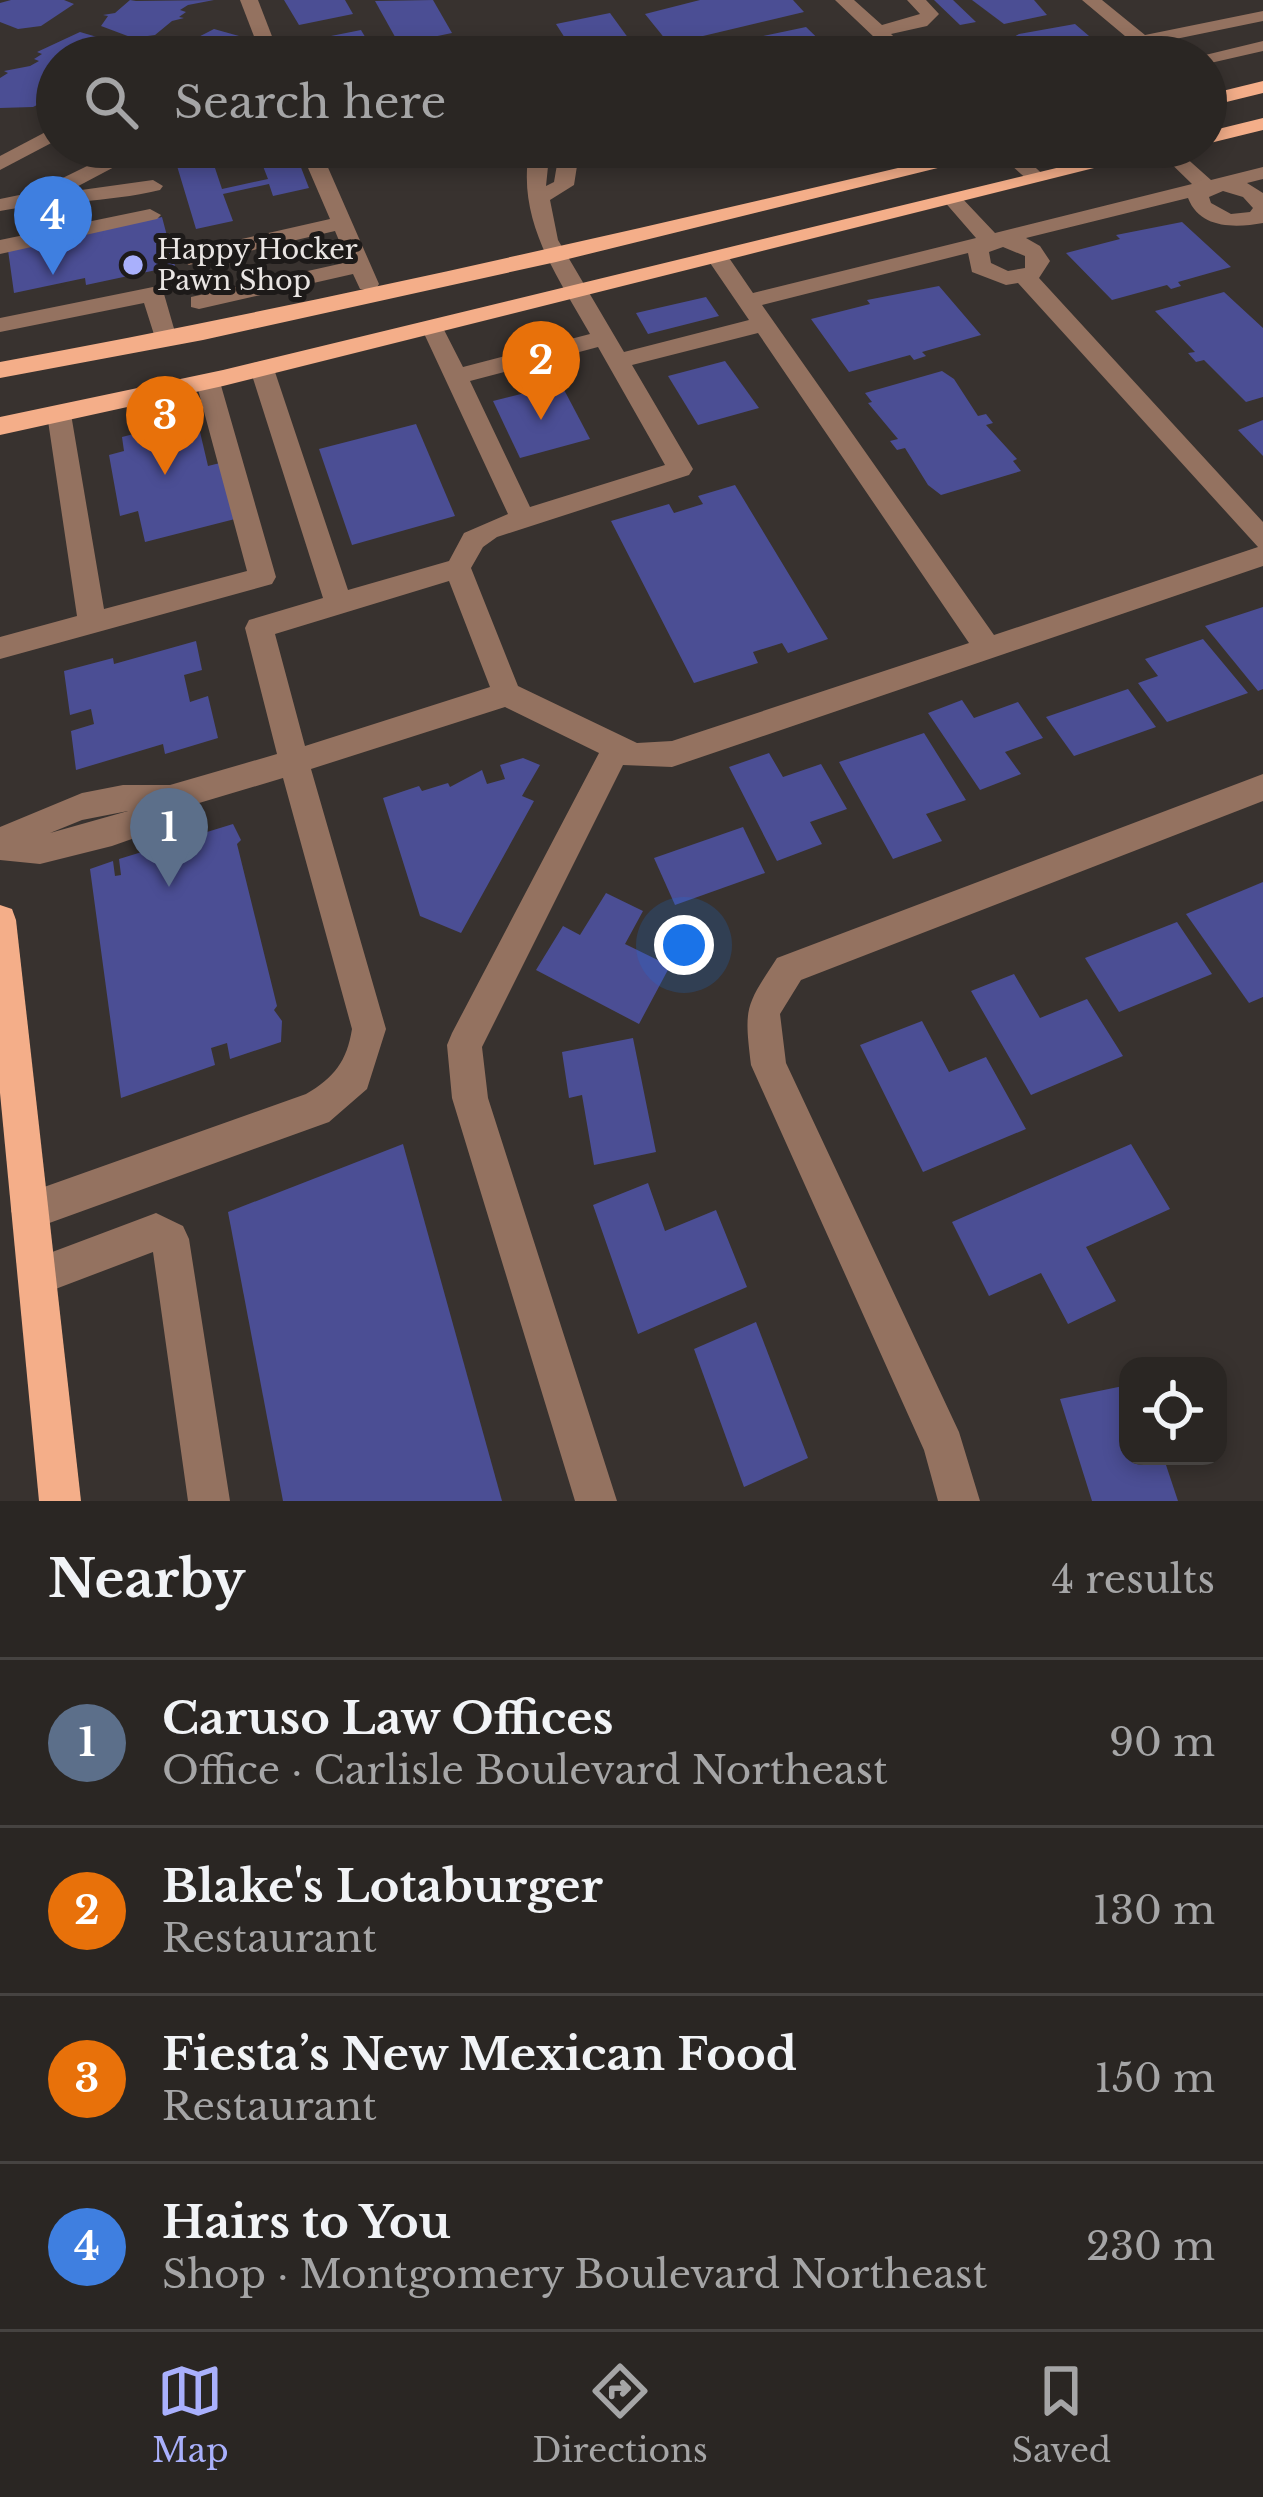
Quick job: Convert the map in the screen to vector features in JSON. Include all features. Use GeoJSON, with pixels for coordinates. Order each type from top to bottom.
{"type":"FeatureCollection","features":[{"type":"Feature","properties":{"kind":"main road"},"geometry":{"type":"LineString","coordinates":[[1227,94],[1263,87]]}},
{"type":"Feature","properties":{"kind":"main road"},"geometry":{"type":"LineString","coordinates":[[1227,133],[1263,124]]}},
{"type":"Feature","properties":{"kind":"main road"},"geometry":{"type":"LineString","coordinates":[[0,370],[556,255],[918,168]]}},
{"type":"Feature","properties":{"kind":"main road"},"geometry":{"type":"LineString","coordinates":[[0,426],[208,382],[1083,168]]}},
{"type":"Feature","properties":{"kind":"main road"},"geometry":{"type":"LineString","coordinates":[[0,920],[60,1501]]}},
{"type":"Feature","properties":{"kind":"street"},"geometry":{"type":"LineString","coordinates":[[249,0],[263,36]]}},
{"type":"Feature","properties":{"kind":"street"},"geometry":{"type":"LineString","coordinates":[[844,0],[883,36]]}},
{"type":"Feature","properties":{"kind":"street"},"geometry":{"type":"LineString","coordinates":[[878,31],[921,22],[930,14],[916,0]]}},
{"type":"Feature","properties":{"kind":"street"},"geometry":{"type":"LineString","coordinates":[[1091,0],[1135,36]]}},
{"type":"Feature","properties":{"kind":"street"},"geometry":{"type":"LineString","coordinates":[[1165,36],[1263,16]]}},
{"type":"Feature","properties":{"kind":"street"},"geometry":{"type":"LineString","coordinates":[[1227,54],[1263,46]]}},
{"type":"Feature","properties":{"kind":"street"},"geometry":{"type":"LineString","coordinates":[[0,164],[36,144]]}},
{"type":"Feature","properties":{"kind":"street"},"geometry":{"type":"LineString","coordinates":[[0,205],[40,197],[99,168]]}},
{"type":"Feature","properties":{"kind":"street"},"geometry":{"type":"LineString","coordinates":[[318,168],[373,295]]}},
{"type":"Feature","properties":{"kind":"street"},"geometry":{"type":"LineString","coordinates":[[30,1210],[316,1109],[344,1094],[365,1064],[369,1029],[259,628],[458,568],[473,540],[522,517],[680,469],[541,224],[542,196],[533,182],[536,168]]}},
{"type":"Feature","properties":{"kind":"street"},"geometry":{"type":"LineString","coordinates":[[542,196],[564,185],[567,168]]}},
{"type":"Feature","properties":{"kind":"street"},"geometry":{"type":"LineString","coordinates":[[1027,168],[1038,179]]}},
{"type":"Feature","properties":{"kind":"street"},"geometry":{"type":"LineString","coordinates":[[1188,168],[1208,187]]}},
{"type":"Feature","properties":{"kind":"street"},"geometry":{"type":"LineString","coordinates":[[748,301],[1263,173]]}},
{"type":"Feature","properties":{"kind":"street"},"geometry":{"type":"LineString","coordinates":[[40,197],[82,200],[153,186]]}},
{"type":"Feature","properties":{"kind":"street"},"geometry":{"type":"LineString","coordinates":[[1237,186],[1256,195],[1259,218],[1228,221],[1202,208],[1198,196],[1208,187],[1237,186]]}},
{"type":"Feature","properties":{"kind":"street"},"geometry":{"type":"LineString","coordinates":[[953,200],[991,241],[1011,241],[1030,249],[1038,268],[1025,277],[1263,539]]}},
{"type":"Feature","properties":{"kind":"street"},"geometry":{"type":"LineString","coordinates":[[0,247],[150,215]]}},
{"type":"Feature","properties":{"kind":"street"},"geometry":{"type":"LineString","coordinates":[[189,257],[342,224]]}},
{"type":"Feature","properties":{"kind":"street"},"geometry":{"type":"LineString","coordinates":[[717,257],[988,648]]}},
{"type":"Feature","properties":{"kind":"street"},"geometry":{"type":"LineString","coordinates":[[199,302],[360,266]]}},
{"type":"Feature","properties":{"kind":"street"},"geometry":{"type":"LineString","coordinates":[[0,326],[153,294],[165,339]]}},
{"type":"Feature","properties":{"kind":"street"},"geometry":{"type":"LineString","coordinates":[[456,377],[764,324]]}},
{"type":"Feature","properties":{"kind":"street"},"geometry":{"type":"LineString","coordinates":[[432,327],[522,517]]}},
{"type":"Feature","properties":{"kind":"street"},"geometry":{"type":"LineString","coordinates":[[262,369],[339,604]]}},
{"type":"Feature","properties":{"kind":"street"},"geometry":{"type":"LineString","coordinates":[[0,648],[262,578],[208,382]]}},
{"type":"Feature","properties":{"kind":"street"},"geometry":{"type":"LineString","coordinates":[[59,414],[92,623]]}},
{"type":"Feature","properties":{"kind":"street"},"geometry":{"type":"LineString","coordinates":[[458,568],[507,694],[634,755],[672,754],[1263,556]]}},
{"type":"Feature","properties":{"kind":"street"},"geometry":{"type":"LineString","coordinates":[[0,844],[40,850],[67,845],[135,824],[170,798],[507,694]]}},
{"type":"Feature","properties":{"kind":"street"},"geometry":{"type":"LineString","coordinates":[[596,1501],[470,1098],[464,1046],[616,747]]}},
{"type":"Feature","properties":{"kind":"street"},"geometry":{"type":"LineString","coordinates":[[959,1501],[944,1447],[769,1065],[762,1011],[789,969],[1263,787]]}},
{"type":"Feature","properties":{"kind":"street"},"geometry":{"type":"LineString","coordinates":[[37,1277],[155,1232],[170,1239],[209,1501]]}},
{"type":"Feature","properties":{"kind":"building"},"geometry":{"type":"Polygon","coordinates":[[[130,0],[214,0],[188,5],[180,10],[186,12],[179,17],[184,18],[148,36],[128,36],[101,26],[108,16],[103,15],[115,13],[130,0]]]}},
{"type":"Feature","properties":{"kind":"building"},"geometry":{"type":"Polygon","coordinates":[[[284,0],[345,0],[353,14],[299,25],[284,0]]]}},
{"type":"Feature","properties":{"kind":"building"},"geometry":{"type":"Polygon","coordinates":[[[433,0],[452,33],[395,36],[375,1],[433,0]]]}},
{"type":"Feature","properties":{"kind":"building"},"geometry":{"type":"Polygon","coordinates":[[[700,0],[793,0],[804,12],[703,36],[663,36],[645,14],[700,0]]]}},
{"type":"Feature","properties":{"kind":"building"},"geometry":{"type":"Polygon","coordinates":[[[934,0],[953,0],[976,22],[960,25],[934,0]]]}},
{"type":"Feature","properties":{"kind":"building"},"geometry":{"type":"Polygon","coordinates":[[[972,0],[1034,0],[1047,15],[1004,24],[972,0]]]}},
{"type":"Feature","properties":{"kind":"building"},"geometry":{"type":"Polygon","coordinates":[[[0,3],[74,4],[41,26],[18,29],[0,22],[0,3]]]}},
{"type":"Feature","properties":{"kind":"building"},"geometry":{"type":"Polygon","coordinates":[[[610,13],[627,36],[564,36],[556,24],[610,13]]]}},
{"type":"Feature","properties":{"kind":"building"},"geometry":{"type":"Polygon","coordinates":[[[1075,24],[1089,36],[1016,36],[1075,24]]]}},
{"type":"Feature","properties":{"kind":"building"},"geometry":{"type":"Polygon","coordinates":[[[806,27],[815,36],[763,36],[806,27]]]}},
{"type":"Feature","properties":{"kind":"building"},"geometry":{"type":"Polygon","coordinates":[[[214,29],[239,36],[200,36],[214,29]]]}},
{"type":"Feature","properties":{"kind":"building"},"geometry":{"type":"Polygon","coordinates":[[[361,30],[365,36],[331,36],[361,30]]]}},
{"type":"Feature","properties":{"kind":"building"},"geometry":{"type":"Polygon","coordinates":[[[36,63],[36,106],[0,108],[0,78],[8,73],[4,71],[36,63]]]}},
{"type":"Feature","properties":{"kind":"building"},"geometry":{"type":"Polygon","coordinates":[[[178,168],[215,168],[222,189],[268,179],[264,168],[301,168],[309,188],[273,196],[269,184],[223,194],[233,221],[196,229],[178,168]]]}},
{"type":"Feature","properties":{"kind":"building"},"geometry":{"type":"Polygon","coordinates":[[[162,217],[175,266],[86,285],[85,278],[14,293],[8,250],[162,217]]]}},
{"type":"Feature","properties":{"kind":"building"},"geometry":{"type":"Polygon","coordinates":[[[1182,222],[1231,267],[1178,282],[1181,286],[1171,289],[1167,285],[1112,300],[1066,253],[1120,239],[1116,235],[1182,222]]]}},
{"type":"Feature","properties":{"kind":"building"},"geometry":{"type":"Polygon","coordinates":[[[939,286],[981,335],[922,352],[926,356],[914,360],[910,355],[849,372],[811,319],[870,304],[867,300],[939,286]]]}},
{"type":"Feature","properties":{"kind":"building"},"geometry":{"type":"Polygon","coordinates":[[[1224,292],[1263,328],[1263,397],[1246,402],[1204,360],[1196,362],[1188,353],[1195,352],[1155,311],[1224,292]]]}},
{"type":"Feature","properties":{"kind":"building"},"geometry":{"type":"Polygon","coordinates":[[[706,297],[719,316],[648,334],[636,313],[706,297]]]}},
{"type":"Feature","properties":{"kind":"building"},"geometry":{"type":"Polygon","coordinates":[[[725,361],[759,408],[698,425],[668,376],[725,361]]]}},
{"type":"Feature","properties":{"kind":"building"},"geometry":{"type":"Polygon","coordinates":[[[942,371],[954,379],[978,416],[986,414],[993,423],[986,425],[1017,459],[1013,461],[1021,471],[941,495],[928,485],[905,448],[897,450],[890,441],[898,439],[865,393],[942,371]]]}},
{"type":"Feature","properties":{"kind":"building"},"geometry":{"type":"Polygon","coordinates":[[[561,384],[590,439],[520,458],[493,401],[561,384]]]}},
{"type":"Feature","properties":{"kind":"building"},"geometry":{"type":"Polygon","coordinates":[[[1263,420],[1263,456],[1238,430],[1263,420]]]}},
{"type":"Feature","properties":{"kind":"building"},"geometry":{"type":"Polygon","coordinates":[[[180,422],[184,436],[200,432],[208,466],[220,463],[235,519],[145,542],[138,511],[120,516],[109,455],[124,451],[122,437],[180,422]]]}},
{"type":"Feature","properties":{"kind":"building"},"geometry":{"type":"Polygon","coordinates":[[[416,424],[455,516],[352,545],[319,449],[416,424]]]}},
{"type":"Feature","properties":{"kind":"building"},"geometry":{"type":"Polygon","coordinates":[[[735,485],[828,639],[788,653],[782,643],[753,652],[758,663],[694,683],[611,521],[669,504],[674,513],[703,504],[698,496],[735,485]]]}},
{"type":"Feature","properties":{"kind":"building"},"geometry":{"type":"Polygon","coordinates":[[[1263,607],[1263,689],[1258,691],[1205,626],[1263,607]]]}},
{"type":"Feature","properties":{"kind":"building"},"geometry":{"type":"Polygon","coordinates":[[[1203,639],[1248,693],[1167,722],[1138,683],[1158,676],[1145,659],[1203,639]]]}},
{"type":"Feature","properties":{"kind":"building"},"geometry":{"type":"Polygon","coordinates":[[[196,641],[202,670],[184,675],[190,702],[208,696],[218,738],[165,754],[163,744],[76,770],[71,731],[94,724],[91,709],[70,715],[64,671],[113,658],[114,664],[196,641]]]}},
{"type":"Feature","properties":{"kind":"building"},"geometry":{"type":"Polygon","coordinates":[[[1128,689],[1156,727],[1074,756],[1046,717],[1128,689]]]}},
{"type":"Feature","properties":{"kind":"building"},"geometry":{"type":"Polygon","coordinates":[[[962,700],[974,718],[1018,702],[1043,738],[1005,752],[1021,774],[980,790],[928,713],[962,700]]]}},
{"type":"Feature","properties":{"kind":"building"},"geometry":{"type":"Polygon","coordinates":[[[924,733],[966,800],[926,814],[942,841],[893,859],[839,762],[924,733]]]}},
{"type":"Feature","properties":{"kind":"building"},"geometry":{"type":"Polygon","coordinates":[[[769,753],[783,777],[821,764],[847,809],[810,822],[822,844],[777,861],[729,767],[769,753]]]}},
{"type":"Feature","properties":{"kind":"building"},"geometry":{"type":"Polygon","coordinates":[[[523,758],[540,765],[522,796],[534,801],[461,933],[420,916],[383,798],[419,786],[422,791],[448,783],[450,787],[482,770],[487,784],[505,779],[500,765],[523,758]]]}},
{"type":"Feature","properties":{"kind":"building"},"geometry":{"type":"Polygon","coordinates":[[[233,824],[241,840],[237,844],[277,1006],[274,1010],[282,1021],[281,1042],[230,1059],[227,1043],[211,1048],[215,1065],[121,1098],[90,869],[113,861],[115,876],[121,875],[119,859],[233,824]]]}},
{"type":"Feature","properties":{"kind":"building"},"geometry":{"type":"Polygon","coordinates":[[[743,827],[765,873],[675,905],[654,858],[743,827]]]}},
{"type":"Feature","properties":{"kind":"building"},"geometry":{"type":"Polygon","coordinates":[[[1263,882],[1263,997],[1249,1003],[1186,914],[1263,882]]]}},
{"type":"Feature","properties":{"kind":"building"},"geometry":{"type":"Polygon","coordinates":[[[606,893],[643,911],[625,944],[670,966],[639,1024],[536,970],[563,926],[580,935],[606,893]]]}},
{"type":"Feature","properties":{"kind":"building"},"geometry":{"type":"Polygon","coordinates":[[[1177,922],[1212,974],[1119,1012],[1085,958],[1177,922]]]}},
{"type":"Feature","properties":{"kind":"building"},"geometry":{"type":"Polygon","coordinates":[[[1014,974],[1040,1018],[1087,999],[1123,1056],[1031,1095],[971,991],[1014,974]]]}},
{"type":"Feature","properties":{"kind":"building"},"geometry":{"type":"Polygon","coordinates":[[[922,1021],[949,1072],[986,1057],[1026,1129],[923,1172],[860,1045],[922,1021]]]}},
{"type":"Feature","properties":{"kind":"building"},"geometry":{"type":"Polygon","coordinates":[[[633,1038],[656,1152],[594,1165],[582,1095],[569,1098],[562,1052],[633,1038]]]}},
{"type":"Feature","properties":{"kind":"building"},"geometry":{"type":"Polygon","coordinates":[[[403,1144],[502,1501],[283,1501],[228,1212],[403,1144]]]}},
{"type":"Feature","properties":{"kind":"building"},"geometry":{"type":"Polygon","coordinates":[[[1131,1144],[1170,1209],[1086,1247],[1116,1301],[1068,1324],[1041,1273],[989,1296],[952,1222],[1131,1144]]]}},
{"type":"Feature","properties":{"kind":"building"},"geometry":{"type":"Polygon","coordinates":[[[648,1183],[665,1231],[716,1210],[747,1287],[638,1334],[593,1205],[648,1183]]]}},
{"type":"Feature","properties":{"kind":"building"},"geometry":{"type":"Polygon","coordinates":[[[756,1322],[808,1458],[744,1487],[694,1349],[756,1322]]]}},
{"type":"Feature","properties":{"kind":"building"},"geometry":{"type":"Polygon","coordinates":[[[1119,1387],[1119,1465],[1166,1465],[1178,1501],[1092,1501],[1060,1399],[1119,1387]]]}},
{"type":"Feature","properties":{"kind":"place","name":"Happy Hocker Pawn Shop"},"geometry":{"type":"Point","coordinates":[133,265]}},
{"type":"Feature","properties":{"kind":"place","name":"Hairs to You"},"geometry":{"type":"Point","coordinates":[53,275]}},
{"type":"Feature","properties":{"kind":"place","name":"Blake's Lotaburger"},"geometry":{"type":"Point","coordinates":[541,420]}},
{"type":"Feature","properties":{"kind":"place","name":"Fiesta’s New Mexican Food"},"geometry":{"type":"Point","coordinates":[165,475]}},
{"type":"Feature","properties":{"kind":"place","name":"Caruso Law Offices"},"geometry":{"type":"Point","coordinates":[169,887]}}]}
